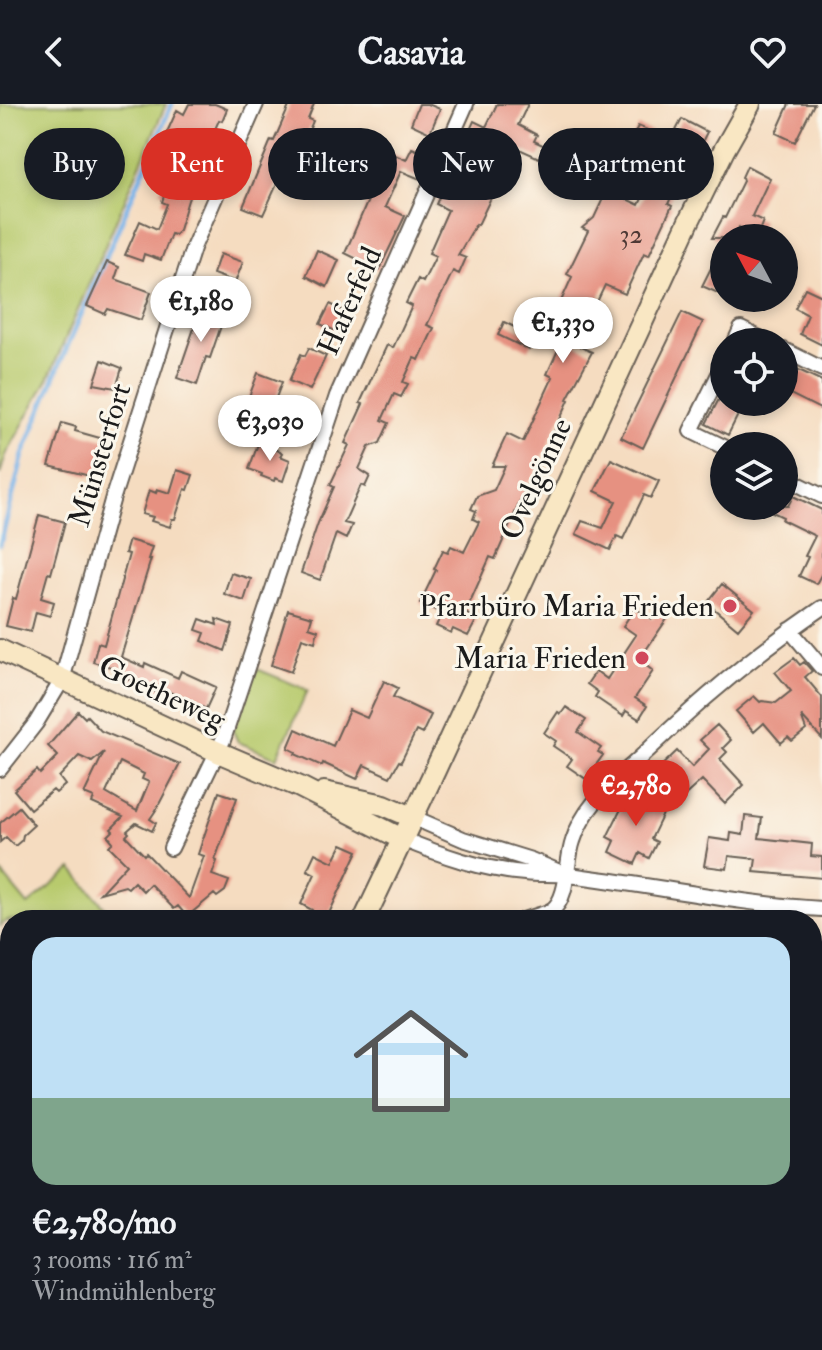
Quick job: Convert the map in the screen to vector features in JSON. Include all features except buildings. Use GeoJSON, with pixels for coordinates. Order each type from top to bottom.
{"type":"FeatureCollection","features":[{"type":"Feature","properties":{"kind":"main road","name":"Ovelgönne"},"geometry":{"type":"LineString","coordinates":[[369,910],[689,221],[749,104]]}},
{"type":"Feature","properties":{"kind":"main road","name":"Goetheweg"},"geometry":{"type":"LineString","coordinates":[[0,650],[300,787],[402,839]]}},
{"type":"Feature","properties":{"kind":"main road","name":"Goetheweg"},"geometry":{"type":"LineString","coordinates":[[300,787],[384,805],[412,817]]}},
{"type":"Feature","properties":{"kind":"street","name":"Münsterfort"},"geometry":{"type":"LineString","coordinates":[[0,769],[36,723],[62,680],[113,497],[193,248],[256,104]]}},
{"type":"Feature","properties":{"kind":"street","name":"Haferfeld"},"geometry":{"type":"LineString","coordinates":[[171,848],[218,752],[337,396],[466,104]]}},
{"type":"Feature","properties":{"kind":"street"},"geometry":{"type":"LineString","coordinates":[[798,357],[822,369]]}},
{"type":"Feature","properties":{"kind":"street"},"geometry":{"type":"LineString","coordinates":[[710,392],[691,431],[710,440]]}},
{"type":"Feature","properties":{"kind":"street"},"geometry":{"type":"LineString","coordinates":[[798,484],[822,496]]}},
{"type":"Feature","properties":{"kind":"street"},"geometry":{"type":"LineString","coordinates":[[550,910],[563,894],[572,842],[595,801],[678,721],[744,665],[822,608]]}},
{"type":"Feature","properties":{"kind":"street"},"geometry":{"type":"LineString","coordinates":[[790,630],[822,668]]}},
{"type":"Feature","properties":{"kind":"street"},"geometry":{"type":"LineString","coordinates":[[412,817],[463,839],[565,874]]}},
{"type":"Feature","properties":{"kind":"street"},"geometry":{"type":"LineString","coordinates":[[402,839],[450,857],[498,869],[565,874],[786,907],[822,909]]}},
{"type":"Feature","properties":{"kind":"green space"},"geometry":{"type":"Polygon","coordinates":[[[0,104],[166,104],[156,128],[141,128],[141,162],[125,200],[125,128],[24,128],[24,200],[125,200],[49,377],[6,455],[0,475],[0,104]]]}},
{"type":"Feature","properties":{"kind":"green space"},"geometry":{"type":"Polygon","coordinates":[[[257,669],[308,690],[277,758],[238,742],[233,731],[257,669]]]}},
{"type":"Feature","properties":{"kind":"green space"},"geometry":{"type":"Polygon","coordinates":[[[72,869],[107,910],[0,910],[0,871],[28,905],[72,869]]]}},
{"type":"Feature","properties":{"kind":"waterway"},"geometry":{"type":"LineString","coordinates":[[0,545],[23,455],[172,104]]}},
{"type":"Feature","properties":{"kind":"place","name":"Pfarrbüro Maria Frieden"},"geometry":{"type":"Point","coordinates":[730,606]}},
{"type":"Feature","properties":{"kind":"place","name":"Maria Frieden"},"geometry":{"type":"Point","coordinates":[642,658]}}]}
